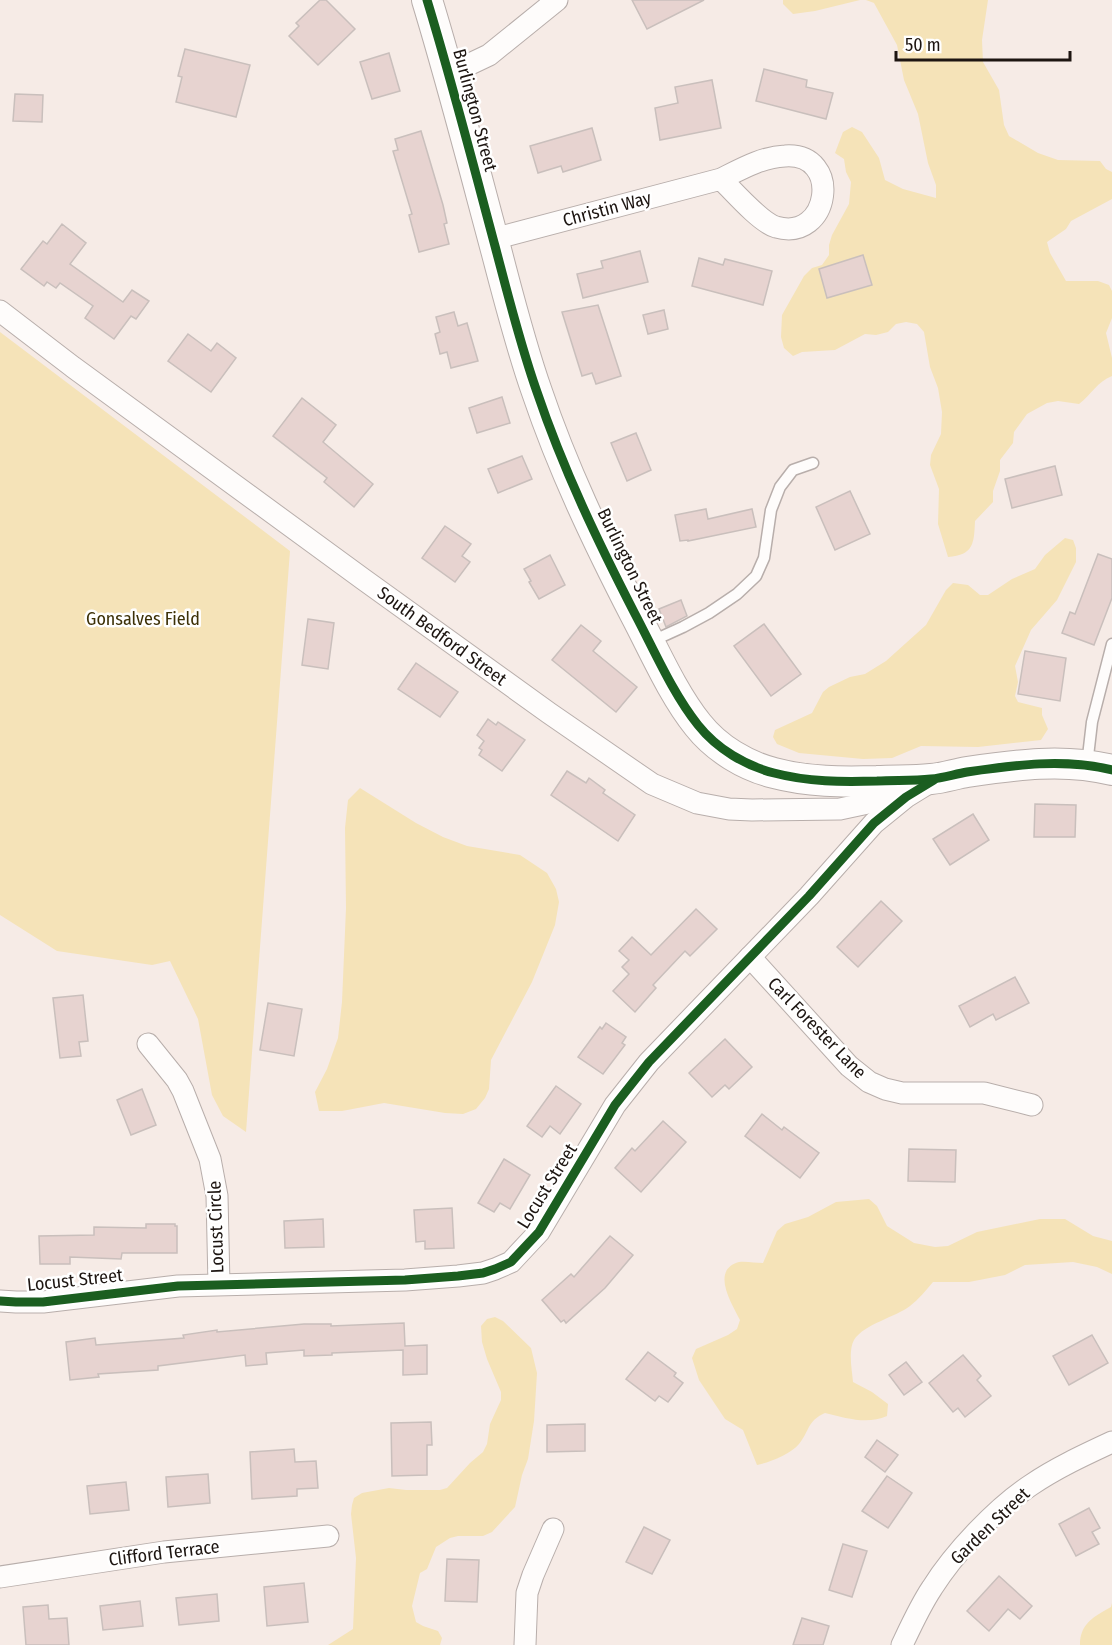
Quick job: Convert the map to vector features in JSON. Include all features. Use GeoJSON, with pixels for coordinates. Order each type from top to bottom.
{"type":"FeatureCollection","features":[{"type":"Feature","properties":{"kind":"street","name":"Burlington Street"},"geometry":{"type":"LineString","coordinates":[[427,0],[525,356],[549,426],[584,511],[650,642],[687,710],[699,727],[724,749],[753,766],[814,781],[935,779],[1023,765],[1054,763],[1099,767]]}},
{"type":"Feature","properties":{"kind":"street"},"geometry":{"type":"LineString","coordinates":[[449,74],[489,56],[557,0]]}},
{"type":"Feature","properties":{"kind":"street","name":"Christin Way"},"geometry":{"type":"LineString","coordinates":[[493,240],[721,179],[766,159],[786,156],[797,156],[813,165],[821,176],[823,200],[808,222],[798,227],[779,228],[760,218],[721,179]]}},
{"type":"Feature","properties":{"kind":"street","name":"South Bedford Street"},"geometry":{"type":"LineString","coordinates":[[0,311],[82,374],[355,573],[652,784],[687,800],[712,807],[752,810],[827,810],[868,803],[935,779]]}},
{"type":"Feature","properties":{"kind":"street","name":"Locust Street"},"geometry":{"type":"LineString","coordinates":[[0,1301],[43,1302],[148,1288],[219,1284],[384,1281],[458,1276],[483,1273],[511,1262],[532,1241],[546,1222],[615,1105],[649,1062],[809,896],[874,823],[906,797],[935,779]]}},
{"type":"Feature","properties":{"kind":"street","name":"Carl Forester Lane"},"geometry":{"type":"LineString","coordinates":[[750,957],[849,1066],[869,1082],[902,1093],[984,1093],[1032,1105]]}},
{"type":"Feature","properties":{"kind":"street","name":"Locust Circle"},"geometry":{"type":"LineString","coordinates":[[148,1044],[183,1091],[210,1159],[217,1196],[219,1284]]}},
{"type":"Feature","properties":{"kind":"street","name":"Garden Street"},"geometry":{"type":"LineString","coordinates":[[902,1645],[933,1585],[958,1553],[1001,1509],[1048,1474],[1112,1442]]}},
{"type":"Feature","properties":{"kind":"street"},"geometry":{"type":"LineString","coordinates":[[525,1645],[527,1593],[553,1529]]}},
{"type":"Feature","properties":{"kind":"street","name":"Clifford Terrace"},"geometry":{"type":"LineString","coordinates":[[0,1576],[165,1552],[328,1536]]}},
{"type":"Feature","properties":{"kind":"lane"},"geometry":{"type":"LineString","coordinates":[[650,642],[709,613],[737,594],[756,576],[765,558],[771,510],[780,487],[793,470],[813,463]]}},
{"type":"Feature","properties":{"kind":"lane"},"geometry":{"type":"LineString","coordinates":[[1099,767],[1092,722],[1112,644]]}},
{"type":"Feature","properties":{"kind":"green space"},"geometry":{"type":"Polygon","coordinates":[[[783,0],[860,0],[793,14],[783,4],[783,0]]]}},
{"type":"Feature","properties":{"kind":"green space"},"geometry":{"type":"Polygon","coordinates":[[[866,0],[988,0],[982,40],[983,62],[999,90],[1004,125],[1009,136],[1038,153],[1058,160],[1100,161],[1106,169],[1112,172],[1112,199],[1071,221],[1066,229],[1047,242],[1050,253],[1066,281],[1098,281],[1109,285],[1112,291],[1112,318],[1106,333],[1112,358],[1112,376],[1102,382],[1079,404],[1058,401],[1047,403],[1027,414],[1014,432],[1013,443],[1000,460],[1000,471],[993,491],[993,502],[975,521],[973,542],[968,551],[957,556],[948,557],[938,524],[939,489],[930,465],[931,455],[941,434],[942,412],[938,388],[930,367],[924,332],[917,324],[906,322],[896,324],[888,332],[876,335],[865,334],[835,350],[802,352],[793,356],[784,348],[781,337],[782,315],[804,276],[812,268],[822,265],[829,255],[832,235],[849,204],[851,182],[846,172],[844,159],[835,153],[843,132],[852,127],[862,132],[879,158],[885,180],[903,189],[936,198],[936,185],[928,163],[918,114],[904,80],[897,45],[874,3],[866,0]]]}},
{"type":"Feature","properties":{"kind":"green space","name":"Gonsalves Field"},"geometry":{"type":"Polygon","coordinates":[[[0,332],[290,551],[246,1132],[223,1116],[212,1095],[198,1019],[170,961],[152,965],[57,951],[0,915],[0,332]]]}},
{"type":"Feature","properties":{"kind":"green space"},"geometry":{"type":"Polygon","coordinates":[[[1065,538],[1073,540],[1076,548],[1076,562],[1057,600],[1031,630],[1015,666],[1018,682],[1015,696],[1018,702],[1042,708],[1042,715],[1048,729],[1041,740],[978,747],[921,746],[892,758],[863,759],[799,753],[777,744],[773,737],[775,730],[812,713],[823,692],[829,687],[850,677],[865,674],[886,661],[926,625],[946,590],[953,583],[968,585],[980,595],[988,595],[1012,579],[1035,569],[1045,555],[1065,538]]]}},
{"type":"Feature","properties":{"kind":"green space"},"geometry":{"type":"Polygon","coordinates":[[[360,788],[443,837],[467,846],[520,855],[547,873],[556,889],[559,902],[555,925],[532,982],[491,1060],[489,1089],[476,1109],[463,1114],[384,1103],[342,1111],[319,1111],[315,1092],[327,1069],[338,1038],[342,1002],[346,908],[345,828],[348,800],[360,788]]]}},
{"type":"Feature","properties":{"kind":"green space"},"geometry":{"type":"Polygon","coordinates":[[[869,1199],[877,1206],[887,1226],[914,1243],[935,1247],[948,1246],[977,1232],[1040,1219],[1065,1219],[1093,1236],[1112,1241],[1112,1274],[1097,1267],[1073,1262],[1025,1265],[1005,1275],[969,1282],[933,1282],[910,1306],[865,1329],[852,1344],[853,1382],[888,1404],[887,1416],[864,1420],[825,1413],[815,1419],[795,1448],[779,1458],[757,1465],[743,1430],[725,1419],[699,1380],[692,1358],[696,1349],[737,1329],[740,1320],[726,1288],[724,1280],[726,1272],[730,1266],[739,1262],[763,1263],[777,1231],[785,1224],[808,1217],[836,1202],[869,1199]]]}},
{"type":"Feature","properties":{"kind":"green space"},"geometry":{"type":"Polygon","coordinates":[[[495,1317],[503,1321],[531,1348],[537,1373],[534,1421],[528,1459],[515,1507],[492,1532],[483,1536],[450,1538],[436,1547],[427,1569],[420,1573],[412,1606],[416,1622],[438,1631],[442,1638],[440,1645],[328,1645],[353,1629],[356,1558],[351,1514],[354,1498],[362,1493],[389,1488],[440,1490],[447,1488],[483,1452],[487,1444],[490,1424],[501,1400],[501,1392],[482,1342],[481,1326],[487,1319],[495,1317]]]}},
{"type":"Feature","properties":{"kind":"green space"},"geometry":{"type":"Polygon","coordinates":[[[1112,1603],[1112,1645],[1080,1645],[1085,1626],[1111,1607],[1112,1603]]]}},
{"type":"Feature","properties":{"kind":"building"},"geometry":{"type":"Polygon","coordinates":[[[320,0],[326,0],[355,29],[318,65],[289,36],[299,26],[296,23],[320,0]]]}},
{"type":"Feature","properties":{"kind":"building"},"geometry":{"type":"Polygon","coordinates":[[[632,0],[704,0],[647,29],[632,0]]]}},
{"type":"Feature","properties":{"kind":"building"},"geometry":{"type":"Polygon","coordinates":[[[185,49],[250,65],[236,117],[176,102],[182,77],[178,76],[185,49]]]}},
{"type":"Feature","properties":{"kind":"building"},"geometry":{"type":"Polygon","coordinates":[[[389,53],[400,91],[372,99],[360,62],[389,53]]]}},
{"type":"Feature","properties":{"kind":"building"},"geometry":{"type":"Polygon","coordinates":[[[764,69],[807,80],[806,87],[833,93],[826,119],[756,101],[764,69]]]}},
{"type":"Feature","properties":{"kind":"building"},"geometry":{"type":"Polygon","coordinates":[[[712,80],[721,128],[660,140],[655,108],[678,103],[675,87],[712,80]]]}},
{"type":"Feature","properties":{"kind":"building"},"geometry":{"type":"Polygon","coordinates":[[[15,94],[43,95],[42,122],[13,121],[15,94]]]}},
{"type":"Feature","properties":{"kind":"building"},"geometry":{"type":"Polygon","coordinates":[[[592,128],[601,160],[563,172],[561,166],[538,173],[530,146],[592,128]]]}},
{"type":"Feature","properties":{"kind":"building"},"geometry":{"type":"Polygon","coordinates":[[[421,131],[443,205],[447,223],[444,224],[449,244],[419,252],[409,215],[412,214],[393,151],[398,150],[395,139],[421,131]]]}},
{"type":"Feature","properties":{"kind":"building"},"geometry":{"type":"Polygon","coordinates":[[[62,224],[86,243],[70,264],[123,302],[132,290],[149,301],[136,319],[131,316],[114,339],[85,318],[93,306],[60,283],[56,288],[47,282],[44,286],[21,269],[43,241],[47,244],[62,224]]]}},
{"type":"Feature","properties":{"kind":"building"},"geometry":{"type":"Polygon","coordinates":[[[640,251],[648,282],[583,298],[577,274],[603,268],[601,261],[640,251]]]}},
{"type":"Feature","properties":{"kind":"building"},"geometry":{"type":"Polygon","coordinates":[[[863,255],[872,285],[827,298],[819,269],[863,255]]]}},
{"type":"Feature","properties":{"kind":"building"},"geometry":{"type":"Polygon","coordinates":[[[699,258],[723,265],[725,259],[772,271],[763,305],[692,286],[699,258]]]}},
{"type":"Feature","properties":{"kind":"building"},"geometry":{"type":"Polygon","coordinates":[[[598,305],[621,376],[596,384],[592,373],[582,376],[562,312],[598,305]]]}},
{"type":"Feature","properties":{"kind":"building"},"geometry":{"type":"Polygon","coordinates":[[[664,310],[668,329],[648,334],[643,315],[664,310]]]}},
{"type":"Feature","properties":{"kind":"building"},"geometry":{"type":"Polygon","coordinates":[[[454,312],[458,326],[467,323],[478,361],[451,368],[447,352],[440,354],[435,334],[440,332],[436,317],[454,312]]]}},
{"type":"Feature","properties":{"kind":"building"},"geometry":{"type":"Polygon","coordinates":[[[188,334],[211,351],[217,343],[236,358],[211,392],[168,361],[188,334]]]}},
{"type":"Feature","properties":{"kind":"building"},"geometry":{"type":"Polygon","coordinates":[[[502,397],[510,423],[477,433],[469,408],[502,397]]]}},
{"type":"Feature","properties":{"kind":"building"},"geometry":{"type":"Polygon","coordinates":[[[302,398],[336,425],[323,442],[373,484],[354,507],[324,482],[327,478],[273,436],[302,398]]]}},
{"type":"Feature","properties":{"kind":"building"},"geometry":{"type":"Polygon","coordinates":[[[636,433],[651,470],[627,481],[611,443],[636,433]]]}},
{"type":"Feature","properties":{"kind":"building"},"geometry":{"type":"Polygon","coordinates":[[[522,456],[532,479],[498,493],[488,469],[522,456]]]}},
{"type":"Feature","properties":{"kind":"building"},"geometry":{"type":"Polygon","coordinates":[[[1055,466],[1062,495],[1012,508],[1005,479],[1055,466]]]}},
{"type":"Feature","properties":{"kind":"building"},"geometry":{"type":"Polygon","coordinates":[[[850,491],[870,534],[835,550],[816,507],[850,491]]]}},
{"type":"Feature","properties":{"kind":"building"},"geometry":{"type":"Polygon","coordinates":[[[706,509],[708,519],[752,509],[756,527],[680,541],[675,515],[706,509]]]}},
{"type":"Feature","properties":{"kind":"building"},"geometry":{"type":"Polygon","coordinates":[[[445,526],[471,544],[462,556],[470,562],[455,582],[422,558],[445,526]]]}},
{"type":"Feature","properties":{"kind":"building"},"geometry":{"type":"Polygon","coordinates":[[[1098,554],[1112,559],[1112,598],[1094,645],[1062,633],[1070,612],[1075,614],[1098,554]]]}},
{"type":"Feature","properties":{"kind":"building"},"geometry":{"type":"Polygon","coordinates":[[[550,555],[565,585],[539,599],[524,569],[550,555]]]}},
{"type":"Feature","properties":{"kind":"building"},"geometry":{"type":"Polygon","coordinates":[[[681,600],[687,616],[666,627],[659,609],[681,600]]]}},
{"type":"Feature","properties":{"kind":"building"},"geometry":{"type":"Polygon","coordinates":[[[308,619],[334,623],[328,669],[302,665],[308,619]]]}},
{"type":"Feature","properties":{"kind":"building"},"geometry":{"type":"Polygon","coordinates":[[[764,624],[801,674],[771,696],[734,646],[764,624]]]}},
{"type":"Feature","properties":{"kind":"building"},"geometry":{"type":"Polygon","coordinates":[[[581,625],[601,641],[593,651],[637,687],[616,712],[552,660],[581,625]]]}},
{"type":"Feature","properties":{"kind":"building"},"geometry":{"type":"Polygon","coordinates":[[[1025,651],[1066,658],[1060,701],[1018,694],[1025,651]]]}},
{"type":"Feature","properties":{"kind":"building"},"geometry":{"type":"Polygon","coordinates":[[[416,663],[458,692],[440,717],[398,689],[416,663]]]}},
{"type":"Feature","properties":{"kind":"building"},"geometry":{"type":"Polygon","coordinates":[[[488,719],[496,725],[498,722],[525,740],[502,771],[479,755],[482,750],[479,748],[484,741],[477,735],[488,719]]]}},
{"type":"Feature","properties":{"kind":"building"},"geometry":{"type":"Polygon","coordinates":[[[567,771],[586,783],[589,778],[605,790],[603,793],[635,815],[618,841],[551,795],[567,771]]]}},
{"type":"Feature","properties":{"kind":"building"},"geometry":{"type":"Polygon","coordinates":[[[1035,804],[1076,805],[1075,837],[1034,837],[1035,804]]]}},
{"type":"Feature","properties":{"kind":"building"},"geometry":{"type":"Polygon","coordinates":[[[973,814],[989,840],[950,865],[933,839],[973,814]]]}},
{"type":"Feature","properties":{"kind":"building"},"geometry":{"type":"Polygon","coordinates":[[[881,901],[902,921],[858,967],[837,947],[881,901]]]}},
{"type":"Feature","properties":{"kind":"building"},"geometry":{"type":"Polygon","coordinates":[[[696,909],[717,929],[690,956],[685,951],[653,985],[656,988],[635,1012],[613,991],[629,974],[622,967],[629,960],[619,951],[632,937],[651,955],[696,909]]]}},
{"type":"Feature","properties":{"kind":"building"},"geometry":{"type":"Polygon","coordinates":[[[1015,977],[1029,1003],[996,1020],[993,1014],[970,1027],[959,1006],[1015,977]]]}},
{"type":"Feature","properties":{"kind":"building"},"geometry":{"type":"Polygon","coordinates":[[[83,995],[88,1041],[79,1042],[81,1056],[60,1058],[53,998],[83,995]]]}},
{"type":"Feature","properties":{"kind":"building"},"geometry":{"type":"Polygon","coordinates":[[[268,1003],[302,1009],[294,1056],[260,1050],[268,1003]]]}},
{"type":"Feature","properties":{"kind":"building"},"geometry":{"type":"Polygon","coordinates":[[[606,1023],[626,1037],[622,1043],[625,1045],[603,1074],[578,1057],[600,1027],[602,1029],[606,1023]]]}},
{"type":"Feature","properties":{"kind":"building"},"geometry":{"type":"Polygon","coordinates":[[[725,1039],[752,1067],[729,1089],[725,1085],[712,1097],[689,1073],[725,1039]]]}},
{"type":"Feature","properties":{"kind":"building"},"geometry":{"type":"Polygon","coordinates":[[[556,1086],[581,1104],[560,1134],[550,1126],[542,1137],[527,1126],[556,1086]]]}},
{"type":"Feature","properties":{"kind":"building"},"geometry":{"type":"Polygon","coordinates":[[[142,1089],[156,1125],[131,1135],[117,1100],[142,1089]]]}},
{"type":"Feature","properties":{"kind":"building"},"geometry":{"type":"Polygon","coordinates":[[[762,1114],[782,1130],[784,1127],[819,1153],[800,1178],[745,1136],[762,1114]]]}},
{"type":"Feature","properties":{"kind":"building"},"geometry":{"type":"Polygon","coordinates":[[[663,1121],[686,1142],[641,1192],[615,1168],[632,1148],[635,1151],[663,1121]]]}},
{"type":"Feature","properties":{"kind":"building"},"geometry":{"type":"Polygon","coordinates":[[[909,1149],[956,1150],[955,1182],[908,1181],[909,1149]]]}},
{"type":"Feature","properties":{"kind":"building"},"geometry":{"type":"Polygon","coordinates":[[[504,1159],[530,1175],[510,1209],[500,1203],[494,1212],[478,1203],[504,1159]]]}},
{"type":"Feature","properties":{"kind":"building"},"geometry":{"type":"Polygon","coordinates":[[[452,1208],[454,1248],[425,1249],[425,1241],[416,1242],[414,1210],[452,1208]]]}},
{"type":"Feature","properties":{"kind":"building"},"geometry":{"type":"Polygon","coordinates":[[[323,1219],[324,1247],[285,1248],[284,1221],[323,1219]]]}},
{"type":"Feature","properties":{"kind":"building"},"geometry":{"type":"Polygon","coordinates":[[[146,1224],[175,1224],[177,1226],[177,1253],[122,1253],[121,1259],[70,1257],[70,1264],[40,1264],[39,1236],[94,1235],[94,1227],[146,1228],[146,1224]]]}},
{"type":"Feature","properties":{"kind":"building"},"geometry":{"type":"Polygon","coordinates":[[[610,1236],[633,1255],[605,1288],[566,1323],[564,1320],[561,1322],[542,1300],[571,1274],[574,1277],[610,1236]]]}},
{"type":"Feature","properties":{"kind":"building"},"geometry":{"type":"Polygon","coordinates":[[[404,1323],[405,1346],[427,1345],[427,1374],[403,1375],[403,1350],[304,1356],[304,1350],[266,1353],[267,1364],[246,1366],[245,1355],[158,1366],[158,1370],[98,1374],[99,1377],[70,1380],[66,1342],[95,1338],[96,1345],[184,1338],[183,1335],[217,1330],[217,1332],[304,1324],[331,1324],[331,1326],[404,1323]]]}},
{"type":"Feature","properties":{"kind":"building"},"geometry":{"type":"Polygon","coordinates":[[[1092,1335],[1108,1363],[1069,1385],[1053,1356],[1092,1335]]]}},
{"type":"Feature","properties":{"kind":"building"},"geometry":{"type":"Polygon","coordinates":[[[648,1352],[676,1373],[674,1376],[683,1383],[668,1402],[659,1396],[655,1401],[626,1379],[648,1352]]]}},
{"type":"Feature","properties":{"kind":"building"},"geometry":{"type":"Polygon","coordinates":[[[963,1355],[981,1376],[977,1380],[991,1396],[965,1417],[958,1408],[953,1412],[929,1383],[963,1355]]]}},
{"type":"Feature","properties":{"kind":"building"},"geometry":{"type":"Polygon","coordinates":[[[906,1362],[922,1382],[904,1395],[889,1375],[906,1362]]]}},
{"type":"Feature","properties":{"kind":"building"},"geometry":{"type":"Polygon","coordinates":[[[431,1422],[432,1445],[427,1445],[427,1475],[392,1476],[391,1423],[431,1422]]]}},
{"type":"Feature","properties":{"kind":"building"},"geometry":{"type":"Polygon","coordinates":[[[585,1424],[585,1451],[547,1452],[547,1425],[585,1424]]]}},
{"type":"Feature","properties":{"kind":"building"},"geometry":{"type":"Polygon","coordinates":[[[877,1440],[898,1455],[885,1472],[865,1457],[877,1440]]]}},
{"type":"Feature","properties":{"kind":"building"},"geometry":{"type":"Polygon","coordinates":[[[294,1449],[295,1462],[316,1461],[318,1488],[297,1489],[297,1496],[252,1499],[250,1452],[294,1449]]]}},
{"type":"Feature","properties":{"kind":"building"},"geometry":{"type":"Polygon","coordinates":[[[208,1474],[210,1503],[168,1507],[166,1477],[208,1474]]]}},
{"type":"Feature","properties":{"kind":"building"},"geometry":{"type":"Polygon","coordinates":[[[887,1476],[912,1493],[888,1528],[862,1511],[887,1476]]]}},
{"type":"Feature","properties":{"kind":"building"},"geometry":{"type":"Polygon","coordinates":[[[126,1482],[129,1510],[90,1514],[87,1486],[126,1482]]]}},
{"type":"Feature","properties":{"kind":"building"},"geometry":{"type":"Polygon","coordinates":[[[1089,1508],[1100,1528],[1092,1532],[1099,1544],[1076,1556],[1059,1524],[1089,1508]]]}},
{"type":"Feature","properties":{"kind":"building"},"geometry":{"type":"Polygon","coordinates":[[[644,1527],[670,1540],[652,1574],[626,1562],[644,1527]]]}},
{"type":"Feature","properties":{"kind":"building"},"geometry":{"type":"Polygon","coordinates":[[[843,1544],[867,1551],[852,1597],[829,1590],[843,1544]]]}},
{"type":"Feature","properties":{"kind":"building"},"geometry":{"type":"Polygon","coordinates":[[[447,1559],[479,1560],[477,1602],[445,1601],[447,1559]]]}},
{"type":"Feature","properties":{"kind":"building"},"geometry":{"type":"Polygon","coordinates":[[[999,1576],[1032,1606],[1020,1619],[1008,1609],[989,1631],[967,1611],[999,1576]]]}},
{"type":"Feature","properties":{"kind":"building"},"geometry":{"type":"Polygon","coordinates":[[[304,1583],[308,1622],[267,1626],[264,1587],[304,1583]]]}},
{"type":"Feature","properties":{"kind":"building"},"geometry":{"type":"Polygon","coordinates":[[[217,1594],[219,1621],[179,1625],[176,1598],[217,1594]]]}},
{"type":"Feature","properties":{"kind":"building"},"geometry":{"type":"Polygon","coordinates":[[[140,1601],[143,1626],[103,1630],[100,1606],[140,1601]]]}},
{"type":"Feature","properties":{"kind":"building"},"geometry":{"type":"Polygon","coordinates":[[[48,1605],[49,1619],[67,1618],[69,1645],[26,1645],[23,1607],[48,1605]]]}},
{"type":"Feature","properties":{"kind":"building"},"geometry":{"type":"Polygon","coordinates":[[[802,1618],[829,1626],[823,1645],[793,1645],[802,1618]]]}},
{"type":"Feature","properties":{"kind":"cycle path"},"geometry":{"type":"LineString","coordinates":[[427,0],[520,338],[547,421],[582,505],[621,587],[672,686],[706,734],[723,749],[753,766],[774,773],[812,780],[924,780],[985,769],[1039,764],[1076,764],[1112,770]]}},
{"type":"Feature","properties":{"kind":"cycle path"},"geometry":{"type":"LineString","coordinates":[[0,1301],[43,1302],[178,1286],[405,1280],[458,1276],[483,1273],[511,1262],[539,1232],[615,1105],[649,1062],[809,896],[874,823],[906,797],[934,780]]}}]}
